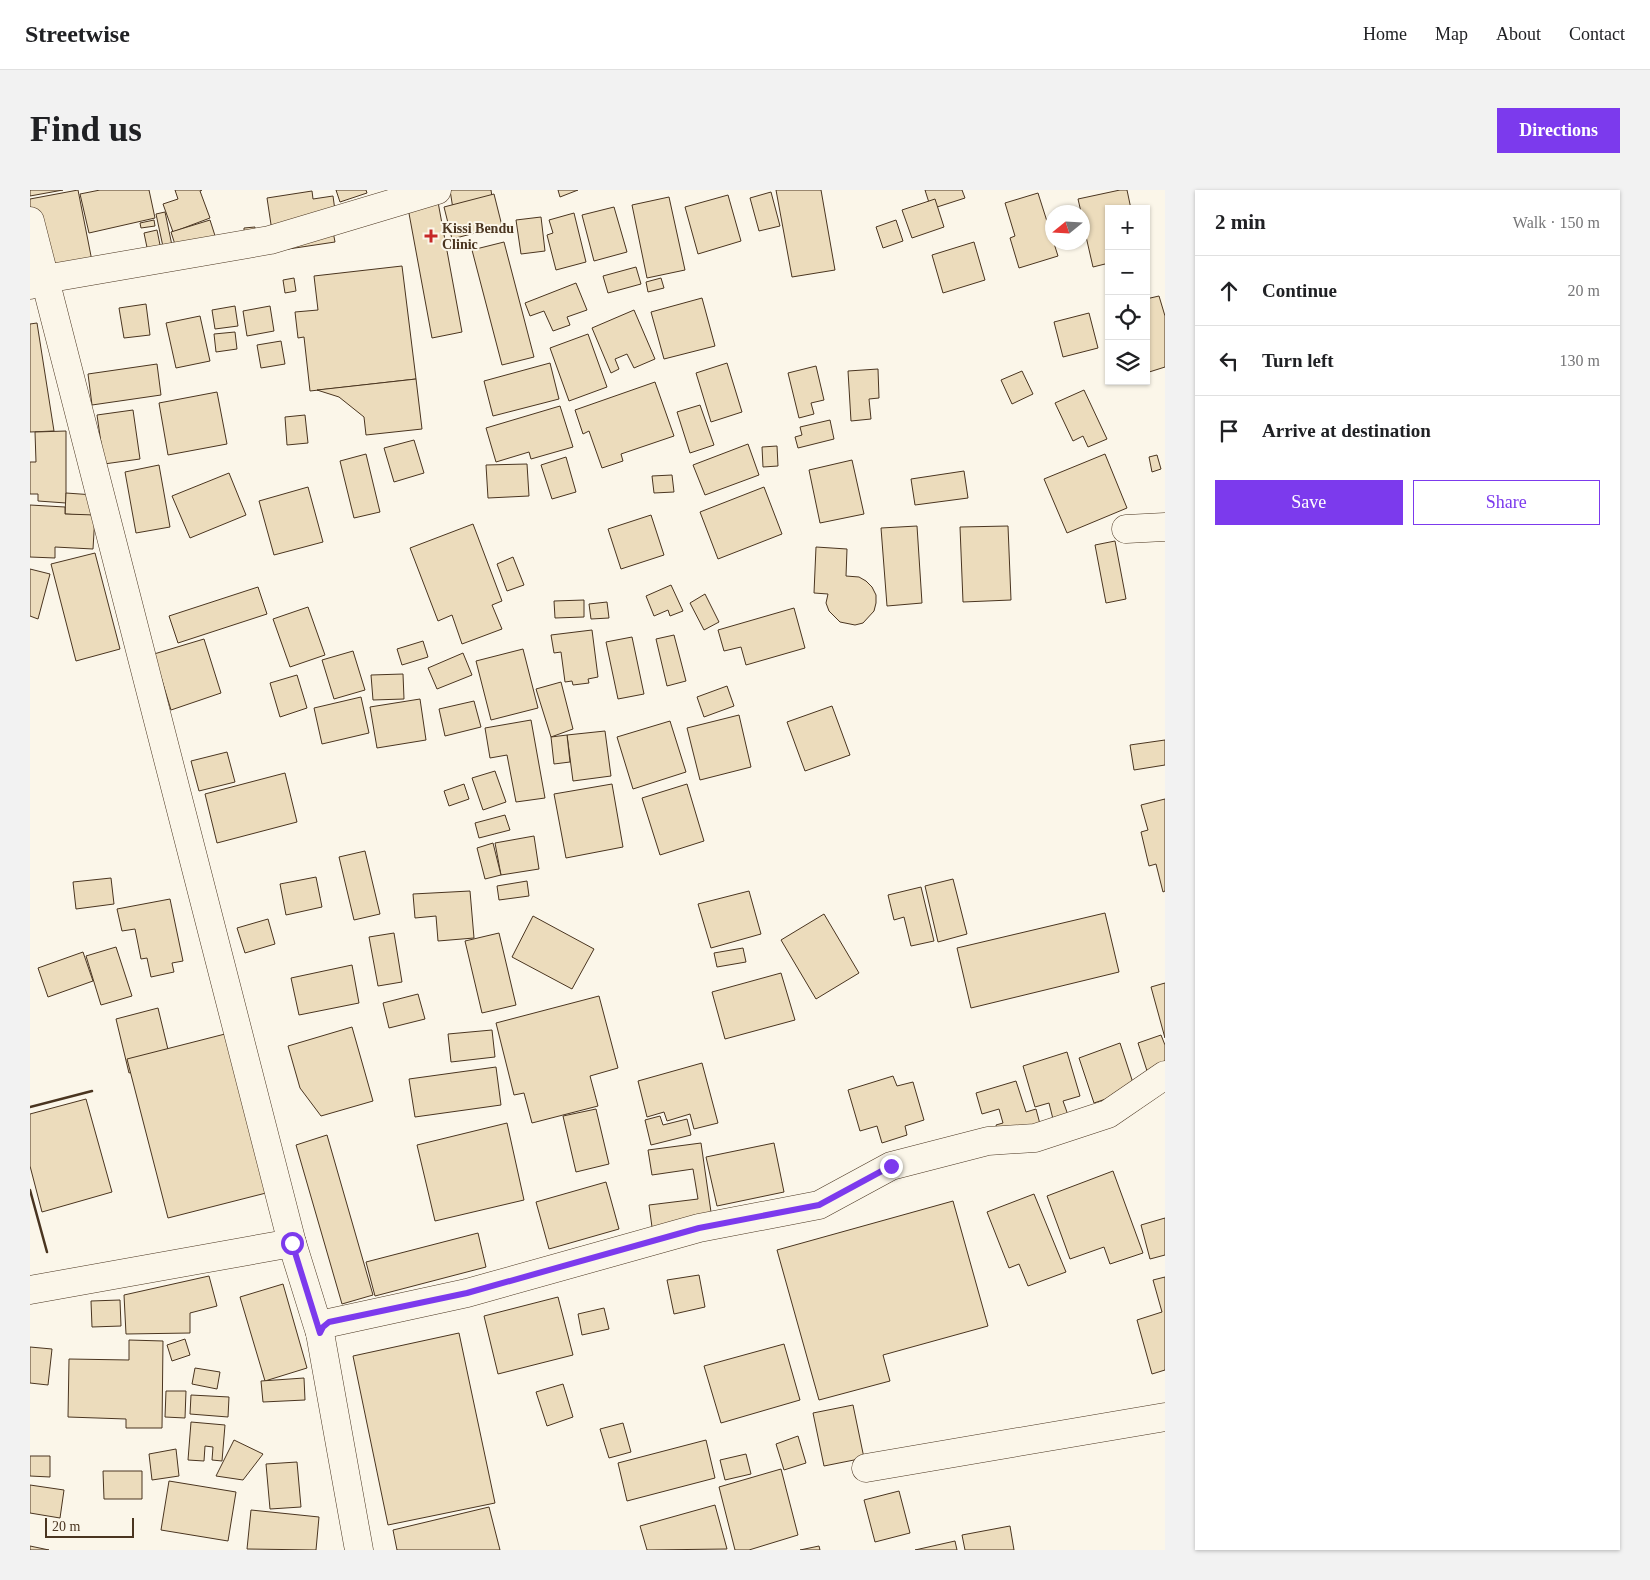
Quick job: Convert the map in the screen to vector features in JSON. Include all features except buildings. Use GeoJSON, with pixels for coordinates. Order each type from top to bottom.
{"type":"FeatureCollection","features":[{"type":"Feature","properties":{"kind":"street"},"geometry":{"type":"LineString","coordinates":[[38,282],[270,240],[438,190]]}},
{"type":"Feature","properties":{"kind":"street"},"geometry":{"type":"LineString","coordinates":[[30,221],[38,282],[292,1243],[320,1333],[359,1550]]}},
{"type":"Feature","properties":{"kind":"street"},"geometry":{"type":"LineString","coordinates":[[1126,529],[1165,527]]}},
{"type":"Feature","properties":{"kind":"street"},"geometry":{"type":"LineString","coordinates":[[320,1333],[329,1322],[467,1293],[699,1228],[819,1205],[891,1166],[988,1141],[1035,1138],[1108,1114],[1165,1075]]}},
{"type":"Feature","properties":{"kind":"street"},"geometry":{"type":"LineString","coordinates":[[30,1290],[292,1243]]}},
{"type":"Feature","properties":{"kind":"street"},"geometry":{"type":"LineString","coordinates":[[866,1468],[1165,1417]]}},
{"type":"Feature","properties":{"kind":"wall"},"geometry":{"type":"LineString","coordinates":[[30,1107],[92,1091]]}},
{"type":"Feature","properties":{"kind":"wall"},"geometry":{"type":"LineString","coordinates":[[30,1190],[47,1252]]}},
{"type":"Feature","properties":{"kind":"place","name":"Kissi Bendu Clinic"},"geometry":{"type":"Point","coordinates":[431,236]}},
{"type":"Feature","properties":{"kind":"route"},"geometry":{"type":"LineString","coordinates":[[292,1243],[320,1333],[329,1322],[467,1293],[699,1228],[819,1205],[891,1166]]}}]}
